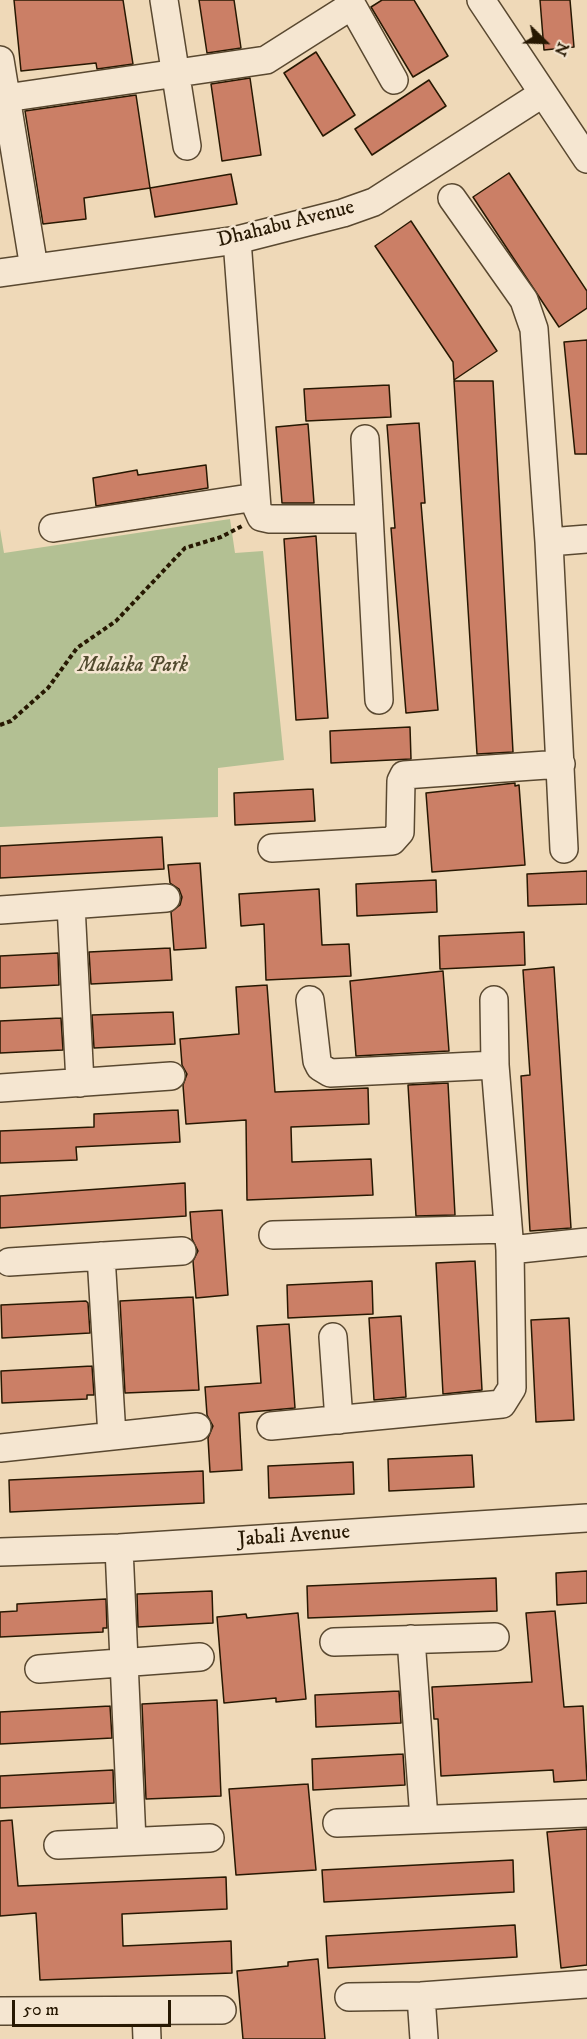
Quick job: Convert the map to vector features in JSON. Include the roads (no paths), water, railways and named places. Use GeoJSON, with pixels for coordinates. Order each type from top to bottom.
{"type":"FeatureCollection","features":[{"type":"Feature","properties":{"kind":"street"},"geometry":{"type":"LineString","coordinates":[[164,0],[187,146]]}},
{"type":"Feature","properties":{"kind":"street"},"geometry":{"type":"LineString","coordinates":[[481,0],[587,159]]}},
{"type":"Feature","properties":{"kind":"street"},"geometry":{"type":"LineString","coordinates":[[6,98],[266,60],[350,3],[394,80]]}},
{"type":"Feature","properties":{"kind":"street"},"geometry":{"type":"LineString","coordinates":[[0,60],[34,268]]}},
{"type":"Feature","properties":{"kind":"street","name":"Dhahabu Avenue"},"geometry":{"type":"LineString","coordinates":[[0,273],[237,240],[343,213],[374,202],[542,94]]}},
{"type":"Feature","properties":{"kind":"street"},"geometry":{"type":"LineString","coordinates":[[453,198],[524,300],[531,316],[549,542],[564,849]]}},
{"type":"Feature","properties":{"kind":"street"},"geometry":{"type":"LineString","coordinates":[[237,240],[259,507],[270,519],[369,519]]}},
{"type":"Feature","properties":{"kind":"street"},"geometry":{"type":"LineString","coordinates":[[365,439],[379,700]]}},
{"type":"Feature","properties":{"kind":"street"},"geometry":{"type":"LineString","coordinates":[[53,528],[259,507]]}},
{"type":"Feature","properties":{"kind":"street"},"geometry":{"type":"LineString","coordinates":[[549,542],[587,539]]}},
{"type":"Feature","properties":{"kind":"street"},"geometry":{"type":"LineString","coordinates":[[272,848],[392,841],[400,832],[401,781],[404,775],[561,764]]}},
{"type":"Feature","properties":{"kind":"street"},"geometry":{"type":"LineString","coordinates":[[0,910],[166,898]]}},
{"type":"Feature","properties":{"kind":"street"},"geometry":{"type":"LineString","coordinates":[[71,905],[80,1083]]}},
{"type":"Feature","properties":{"kind":"street"},"geometry":{"type":"LineString","coordinates":[[310,1000],[317,1061],[320,1067],[330,1073],[495,1065]]}},
{"type":"Feature","properties":{"kind":"street"},"geometry":{"type":"LineString","coordinates":[[271,1426],[502,1404],[512,1388],[509,1240],[495,1065],[494,1000]]}},
{"type":"Feature","properties":{"kind":"street"},"geometry":{"type":"LineString","coordinates":[[0,1088],[171,1076]]}},
{"type":"Feature","properties":{"kind":"street"},"geometry":{"type":"LineString","coordinates":[[273,1235],[587,1242]]}},
{"type":"Feature","properties":{"kind":"street"},"geometry":{"type":"LineString","coordinates":[[9,1262],[182,1251]]}},
{"type":"Feature","properties":{"kind":"street"},"geometry":{"type":"LineString","coordinates":[[101,1256],[112,1436]]}},
{"type":"Feature","properties":{"kind":"street"},"geometry":{"type":"LineString","coordinates":[[333,1337],[339,1420]]}},
{"type":"Feature","properties":{"kind":"street"},"geometry":{"type":"LineString","coordinates":[[0,1448],[197,1427]]}},
{"type":"Feature","properties":{"kind":"street","name":"Jabali Avenue"},"geometry":{"type":"LineString","coordinates":[[0,1552],[119,1548],[587,1518]]}},
{"type":"Feature","properties":{"kind":"street"},"geometry":{"type":"LineString","coordinates":[[119,1548],[132,1841]]}},
{"type":"Feature","properties":{"kind":"street"},"geometry":{"type":"LineString","coordinates":[[334,1642],[495,1637]]}},
{"type":"Feature","properties":{"kind":"street"},"geometry":{"type":"LineString","coordinates":[[411,1639],[424,1820]]}},
{"type":"Feature","properties":{"kind":"street"},"geometry":{"type":"LineString","coordinates":[[39,1669],[200,1658]]}},
{"type":"Feature","properties":{"kind":"street"},"geometry":{"type":"LineString","coordinates":[[337,1823],[587,1813]]}},
{"type":"Feature","properties":{"kind":"street"},"geometry":{"type":"LineString","coordinates":[[58,1845],[210,1838]]}},
{"type":"Feature","properties":{"kind":"street"},"geometry":{"type":"LineString","coordinates":[[350,1997],[421,1996],[587,1984]]}},
{"type":"Feature","properties":{"kind":"street"},"geometry":{"type":"LineString","coordinates":[[421,1996],[424,2039]]}},
{"type":"Feature","properties":{"kind":"street"},"geometry":{"type":"LineString","coordinates":[[0,2011],[222,2010]]}},
{"type":"Feature","properties":{"kind":"street"},"geometry":{"type":"LineString","coordinates":[[146,2012],[147,2039]]}},
{"type":"Feature","properties":{"kind":"park label","name":"Malaika Park"},"geometry":{"type":"Point","coordinates":[133,667]}}]}
